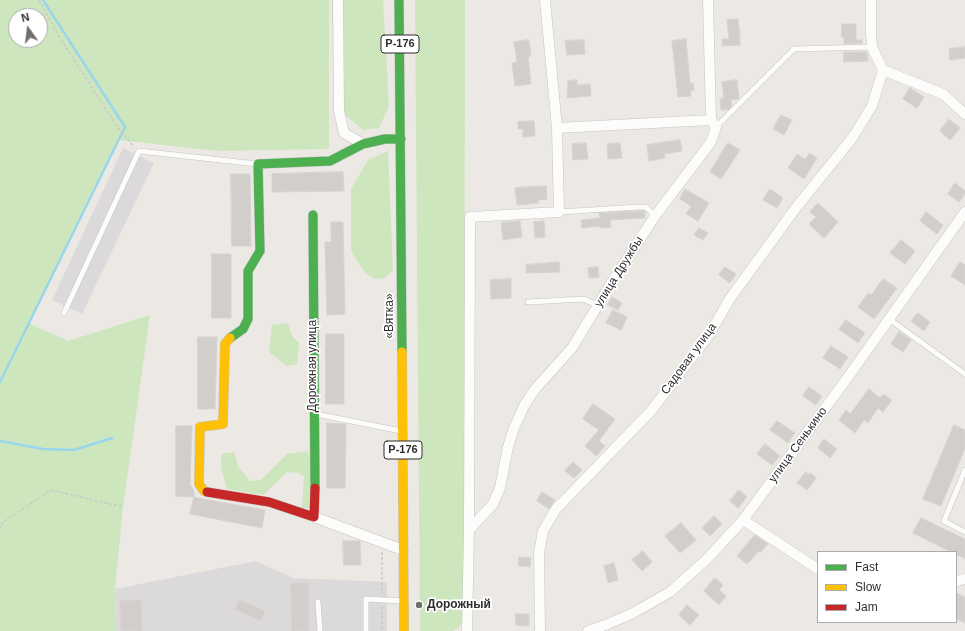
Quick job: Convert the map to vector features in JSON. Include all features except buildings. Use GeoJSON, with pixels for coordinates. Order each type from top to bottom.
{"type":"FeatureCollection","features":[{"type":"Feature","properties":{"kind":"street"},"geometry":{"type":"LineString","coordinates":[[338,0],[339,112],[344,133],[363,144]]}},
{"type":"Feature","properties":{"kind":"street","name":"«Вятка»"},"geometry":{"type":"LineString","coordinates":[[399,0],[404,631]]}},
{"type":"Feature","properties":{"kind":"street"},"geometry":{"type":"LineString","coordinates":[[466,631],[469,530],[470,217],[559,212],[557,128],[545,0]]}},
{"type":"Feature","properties":{"kind":"street","name":"улица Дружбы"},"geometry":{"type":"LineString","coordinates":[[469,530],[493,504],[500,488],[508,447],[514,428],[525,404],[536,388],[572,348],[655,216],[711,142],[714,123],[708,0]]}},
{"type":"Feature","properties":{"kind":"street"},"geometry":{"type":"LineString","coordinates":[[871,0],[872,47],[884,70],[943,94],[965,114]]}},
{"type":"Feature","properties":{"kind":"street","name":"Садовая улица"},"geometry":{"type":"LineString","coordinates":[[540,631],[539,553],[543,531],[556,509],[651,411],[709,335],[729,300],[795,209],[853,137],[872,106],[884,70]]}},
{"type":"Feature","properties":{"kind":"street"},"geometry":{"type":"LineString","coordinates":[[557,128],[714,123]]}},
{"type":"Feature","properties":{"kind":"street"},"geometry":{"type":"LineString","coordinates":[[400,139],[385,139],[363,144],[330,162],[258,164],[260,251],[248,271],[248,319],[243,329],[230,338],[225,344],[223,424],[200,427],[198,484],[204,491],[269,502],[403,550]]}},
{"type":"Feature","properties":{"kind":"street","name":"улица Сенькино"},"geometry":{"type":"LineString","coordinates":[[588,631],[632,613],[670,592],[706,560],[743,520],[965,212]]}},
{"type":"Feature","properties":{"kind":"street","name":"Дорожная улица"},"geometry":{"type":"LineString","coordinates":[[312,215],[314,517]]}},
{"type":"Feature","properties":{"kind":"street"},"geometry":{"type":"LineString","coordinates":[[743,520],[817,568]]}},
{"type":"Feature","properties":{"kind":"lane"},"geometry":{"type":"LineString","coordinates":[[714,123],[794,49],[872,47]]}},
{"type":"Feature","properties":{"kind":"lane"},"geometry":{"type":"LineString","coordinates":[[64,313],[139,151],[258,164]]}},
{"type":"Feature","properties":{"kind":"lane"},"geometry":{"type":"LineString","coordinates":[[559,212],[646,207],[655,216]]}},
{"type":"Feature","properties":{"kind":"lane"},"geometry":{"type":"LineString","coordinates":[[528,302],[584,299],[598,306]]}},
{"type":"Feature","properties":{"kind":"lane"},"geometry":{"type":"LineString","coordinates":[[889,319],[965,374]]}},
{"type":"Feature","properties":{"kind":"lane"},"geometry":{"type":"LineString","coordinates":[[314,413],[402,431]]}},
{"type":"Feature","properties":{"kind":"lane"},"geometry":{"type":"LineString","coordinates":[[965,470],[944,521],[965,532]]}},
{"type":"Feature","properties":{"kind":"lane"},"geometry":{"type":"LineString","coordinates":[[366,631],[366,599],[404,601]]}},
{"type":"Feature","properties":{"kind":"lane"},"geometry":{"type":"LineString","coordinates":[[318,602],[320,631]]}},
{"type":"Feature","properties":{"kind":"path"},"geometry":{"type":"LineString","coordinates":[[39,0],[60,38],[116,125],[122,134],[139,151]]}},
{"type":"Feature","properties":{"kind":"path"},"geometry":{"type":"LineString","coordinates":[[0,529],[2,523],[51,490],[123,506]]}},
{"type":"Feature","properties":{"kind":"path"},"geometry":{"type":"LineString","coordinates":[[382,542],[382,631]]}},
{"type":"Feature","properties":{"kind":"shaded area"},"geometry":{"type":"Polygon","coordinates":[[[123,148],[154,163],[82,314],[52,300],[123,148]]]}},
{"type":"Feature","properties":{"kind":"shaded area"},"geometry":{"type":"Polygon","coordinates":[[[256,561],[293,578],[387,582],[387,631],[116,631],[115,589],[256,561]]]}},
{"type":"Feature","properties":{"kind":"green space"},"geometry":{"type":"Polygon","coordinates":[[[0,0],[329,0],[329,149],[217,151],[119,140],[28,323],[68,341],[150,315],[123,507],[115,589],[116,631],[0,631],[0,0]]]}},
{"type":"Feature","properties":{"kind":"green space"},"geometry":{"type":"Polygon","coordinates":[[[332,0],[383,0],[389,106],[379,128],[363,130],[345,115],[333,77],[332,0]]]}},
{"type":"Feature","properties":{"kind":"green space"},"geometry":{"type":"Polygon","coordinates":[[[415,0],[465,0],[464,616],[459,628],[453,631],[420,631],[415,0]]]}},
{"type":"Feature","properties":{"kind":"green space"},"geometry":{"type":"Polygon","coordinates":[[[388,151],[393,270],[385,278],[375,279],[365,273],[351,251],[351,189],[368,160],[388,151]]]}},
{"type":"Feature","properties":{"kind":"green space"},"geometry":{"type":"Polygon","coordinates":[[[288,323],[292,336],[299,343],[297,364],[287,366],[269,352],[272,325],[288,323]]]}},
{"type":"Feature","properties":{"kind":"green space"},"geometry":{"type":"Polygon","coordinates":[[[308,451],[311,464],[310,508],[302,508],[304,476],[296,472],[286,473],[263,495],[227,489],[221,468],[221,454],[234,452],[238,466],[250,481],[261,480],[287,454],[308,451]]]}},
{"type":"Feature","properties":{"kind":"waterway"},"geometry":{"type":"LineString","coordinates":[[0,382],[125,127],[43,0]]}},
{"type":"Feature","properties":{"kind":"waterway"},"geometry":{"type":"LineString","coordinates":[[0,441],[43,449],[74,450],[112,438]]}},
{"type":"Feature","properties":{"kind":"traffic: fast"},"geometry":{"type":"LineString","coordinates":[[399,0],[402,352]]}},
{"type":"Feature","properties":{"kind":"traffic: fast"},"geometry":{"type":"LineString","coordinates":[[230,338],[243,329],[248,319],[248,271],[260,251],[258,164],[330,161],[363,144],[385,139],[401,139]]}},
{"type":"Feature","properties":{"kind":"traffic: fast"},"geometry":{"type":"LineString","coordinates":[[313,215],[315,488]]}},
{"type":"Feature","properties":{"kind":"traffic: slow"},"geometry":{"type":"LineString","coordinates":[[207,492],[204,491],[199,484],[200,427],[223,424],[225,344],[230,338]]}},
{"type":"Feature","properties":{"kind":"traffic: slow"},"geometry":{"type":"LineString","coordinates":[[402,352],[404,631]]}},
{"type":"Feature","properties":{"kind":"traffic: jam"},"geometry":{"type":"LineString","coordinates":[[207,492],[269,502],[314,517],[315,488]]}},
{"type":"Feature","properties":{"kind":"place","name":"Дорожный"},"geometry":{"type":"Point","coordinates":[419,605]}}]}
